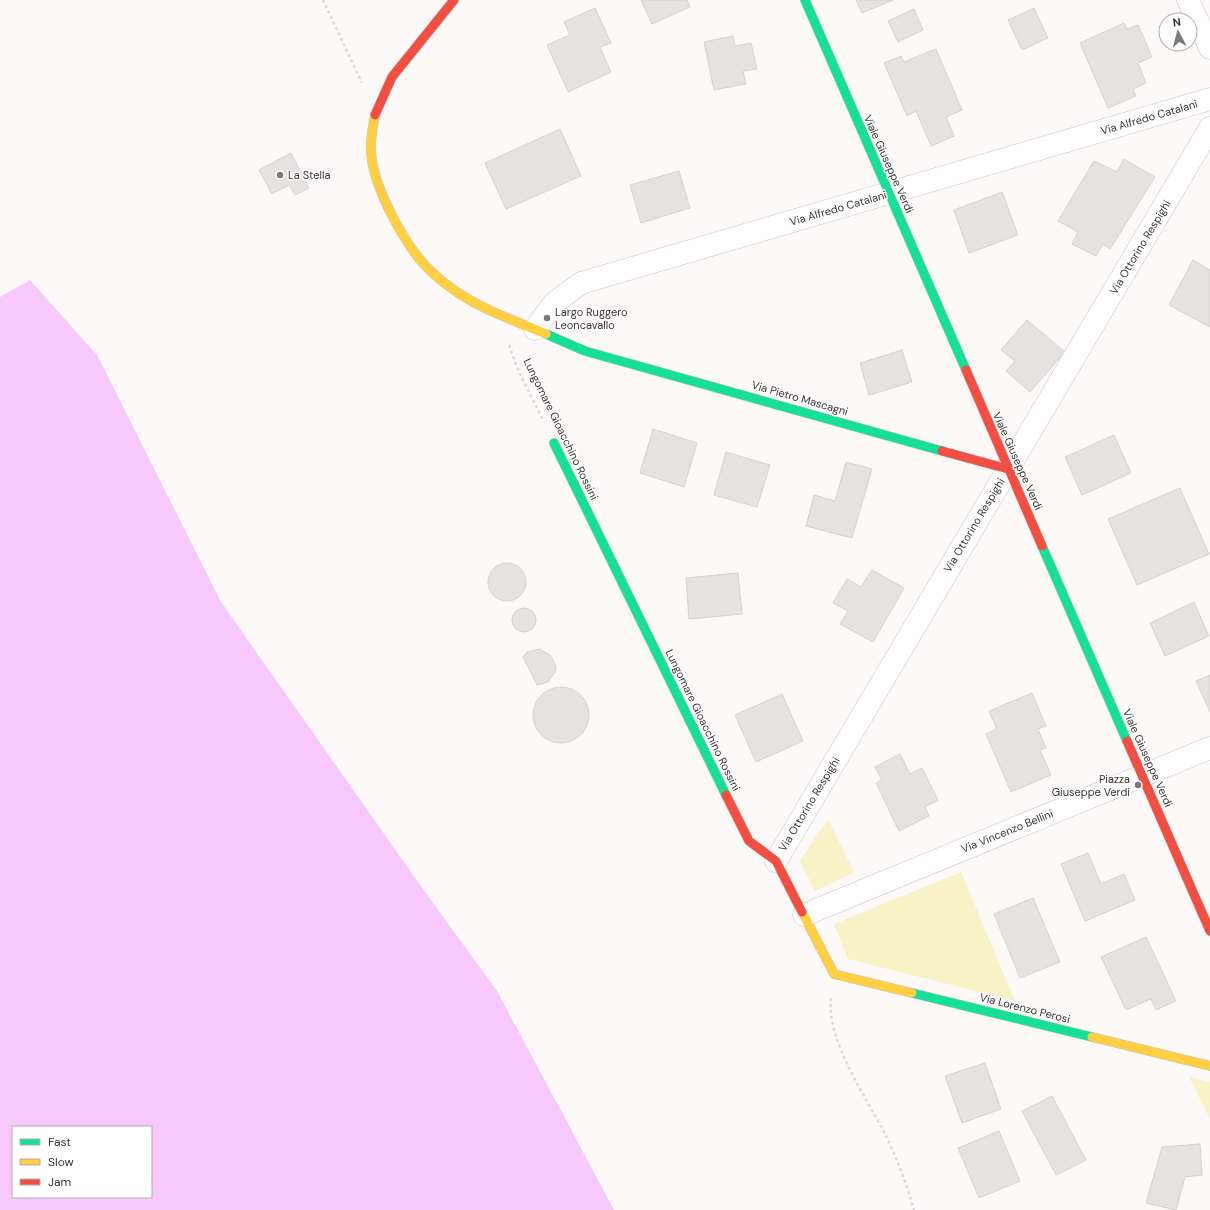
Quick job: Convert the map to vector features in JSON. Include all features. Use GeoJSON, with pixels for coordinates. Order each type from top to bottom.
{"type":"FeatureCollection","features":[{"type":"Feature","properties":{"kind":"street"},"geometry":{"type":"LineString","coordinates":[[454,0],[392,77],[376,112],[371,152],[376,175],[393,216],[404,237],[416,255],[433,274],[461,294],[499,314],[535,329]]}},
{"type":"Feature","properties":{"kind":"street","name":"Viale Giuseppe Verdi"},"geometry":{"type":"LineString","coordinates":[[804,0],[1210,931]]}},
{"type":"Feature","properties":{"kind":"street"},"geometry":{"type":"LineString","coordinates":[[1188,0],[1210,48]]}},
{"type":"Feature","properties":{"kind":"street","name":"Via Alfredo Catalani"},"geometry":{"type":"LineString","coordinates":[[535,329],[554,303],[581,283],[1210,99]]}},
{"type":"Feature","properties":{"kind":"street","name":"Via Ottorino Respighi"},"geometry":{"type":"LineString","coordinates":[[776,861],[1210,128]]}},
{"type":"Feature","properties":{"kind":"street","name":"Via Pietro Mascagni"},"geometry":{"type":"LineString","coordinates":[[535,329],[585,351],[1008,468]]}},
{"type":"Feature","properties":{"kind":"street","name":"Lungomare Gioacchino Rossini"},"geometry":{"type":"LineString","coordinates":[[554,443],[749,841],[776,861]]}},
{"type":"Feature","properties":{"kind":"street","name":"Via Vincenzo Bellini"},"geometry":{"type":"LineString","coordinates":[[804,915],[1210,748]]}},
{"type":"Feature","properties":{"kind":"street"},"geometry":{"type":"LineString","coordinates":[[776,861],[834,974]]}},
{"type":"Feature","properties":{"kind":"street","name":"Via Lorenzo Perosi"},"geometry":{"type":"LineString","coordinates":[[834,974],[1210,1066]]}},
{"type":"Feature","properties":{"kind":"path"},"geometry":{"type":"LineString","coordinates":[[323,0],[376,112]]}},
{"type":"Feature","properties":{"kind":"path","name":"Lungomare Gioacchino Rossini"},"geometry":{"type":"LineString","coordinates":[[499,314],[518,370],[554,443]]}},
{"type":"Feature","properties":{"kind":"path"},"geometry":{"type":"LineString","coordinates":[[834,974],[830,1009],[842,1052],[886,1137],[914,1210]]}},
{"type":"Feature","properties":{"kind":"shaded area"},"geometry":{"type":"Polygon","coordinates":[[[30,280],[97,355],[221,602],[425,892],[497,991],[614,1210],[0,1210],[0,297],[30,280]]]}},
{"type":"Feature","properties":{"kind":"shaded area"},"geometry":{"type":"Polygon","coordinates":[[[828,819],[854,872],[815,891],[800,861],[828,819]]]}},
{"type":"Feature","properties":{"kind":"shaded area"},"geometry":{"type":"Polygon","coordinates":[[[961,872],[1015,1001],[848,959],[834,924],[961,872]]]}},
{"type":"Feature","properties":{"kind":"shaded area"},"geometry":{"type":"Polygon","coordinates":[[[1189,1077],[1210,1082],[1210,1119],[1189,1077]]]}},
{"type":"Feature","properties":{"kind":"building"},"geometry":{"type":"Polygon","coordinates":[[[641,0],[687,0],[690,7],[652,24],[641,0]]]}},
{"type":"Feature","properties":{"kind":"building"},"geometry":{"type":"Polygon","coordinates":[[[856,0],[893,0],[862,13],[856,0]]]}},
{"type":"Feature","properties":{"kind":"building"},"geometry":{"type":"Polygon","coordinates":[[[595,8],[611,43],[600,47],[611,72],[568,92],[547,45],[570,35],[564,22],[595,8]]]}},
{"type":"Feature","properties":{"kind":"building"},"geometry":{"type":"Polygon","coordinates":[[[1034,8],[1048,38],[1022,50],[1008,20],[1034,8]]]}},
{"type":"Feature","properties":{"kind":"building"},"geometry":{"type":"Polygon","coordinates":[[[914,9],[923,30],[898,42],[888,21],[914,9]]]}},
{"type":"Feature","properties":{"kind":"building"},"geometry":{"type":"Polygon","coordinates":[[[1124,23],[1127,29],[1138,25],[1152,57],[1138,63],[1146,83],[1133,89],[1136,96],[1108,108],[1080,43],[1124,23]]]}},
{"type":"Feature","properties":{"kind":"building"},"geometry":{"type":"Polygon","coordinates":[[[733,36],[735,46],[751,43],[757,69],[743,71],[746,84],[714,90],[704,42],[733,36]]]}},
{"type":"Feature","properties":{"kind":"building"},"geometry":{"type":"Polygon","coordinates":[[[936,49],[962,110],[946,117],[954,136],[931,146],[916,111],[907,116],[884,63],[901,56],[904,62],[936,49]]]}},
{"type":"Feature","properties":{"kind":"building"},"geometry":{"type":"Polygon","coordinates":[[[560,129],[581,176],[506,209],[485,163],[560,129]]]}},
{"type":"Feature","properties":{"kind":"building"},"geometry":{"type":"Polygon","coordinates":[[[291,153],[309,188],[295,195],[289,185],[272,194],[259,170],[291,153]]]}},
{"type":"Feature","properties":{"kind":"building"},"geometry":{"type":"Polygon","coordinates":[[[1124,159],[1155,177],[1110,249],[1103,244],[1096,256],[1072,244],[1078,232],[1058,221],[1094,161],[1117,172],[1124,159]]]}},
{"type":"Feature","properties":{"kind":"building"},"geometry":{"type":"Polygon","coordinates":[[[679,171],[690,208],[641,223],[630,185],[679,171]]]}},
{"type":"Feature","properties":{"kind":"building"},"geometry":{"type":"Polygon","coordinates":[[[1002,192],[1018,235],[969,253],[954,210],[1002,192]]]}},
{"type":"Feature","properties":{"kind":"building"},"geometry":{"type":"Polygon","coordinates":[[[1193,260],[1210,270],[1210,327],[1169,305],[1193,260]]]}},
{"type":"Feature","properties":{"kind":"building"},"geometry":{"type":"Polygon","coordinates":[[[1027,320],[1065,352],[1030,392],[1006,371],[1015,361],[1001,350],[1027,320]]]}},
{"type":"Feature","properties":{"kind":"building"},"geometry":{"type":"Polygon","coordinates":[[[902,350],[912,382],[869,395],[860,363],[902,350]]]}},
{"type":"Feature","properties":{"kind":"building"},"geometry":{"type":"Polygon","coordinates":[[[653,429],[697,443],[684,487],[640,473],[653,429]]]}},
{"type":"Feature","properties":{"kind":"building"},"geometry":{"type":"Polygon","coordinates":[[[1114,435],[1131,473],[1082,495],[1065,457],[1114,435]]]}},
{"type":"Feature","properties":{"kind":"building"},"geometry":{"type":"Polygon","coordinates":[[[726,452],[770,465],[757,507],[714,495],[726,452]]]}},
{"type":"Feature","properties":{"kind":"building"},"geometry":{"type":"Polygon","coordinates":[[[846,462],[872,469],[852,538],[806,526],[814,495],[835,501],[846,462]]]}},
{"type":"Feature","properties":{"kind":"building"},"geometry":{"type":"Polygon","coordinates":[[[1180,488],[1209,554],[1137,585],[1108,519],[1180,488]]]}},
{"type":"Feature","properties":{"kind":"building"},"geometry":{"type":"Polygon","coordinates":[[[503,563],[511,563],[521,568],[525,575],[525,589],[521,596],[511,601],[503,601],[493,596],[491,593],[488,586],[488,578],[493,568],[496,566],[503,563]]]}},
{"type":"Feature","properties":{"kind":"building"},"geometry":{"type":"Polygon","coordinates":[[[872,570],[904,588],[873,642],[840,624],[848,611],[833,603],[847,579],[861,587],[872,570]]]}},
{"type":"Feature","properties":{"kind":"building"},"geometry":{"type":"Polygon","coordinates":[[[738,573],[742,614],[689,619],[686,578],[738,573]]]}},
{"type":"Feature","properties":{"kind":"building"},"geometry":{"type":"Polygon","coordinates":[[[1194,602],[1209,636],[1165,656],[1150,623],[1194,602]]]}},
{"type":"Feature","properties":{"kind":"building"},"geometry":{"type":"Polygon","coordinates":[[[524,608],[533,611],[536,620],[533,629],[524,632],[515,629],[512,620],[515,611],[524,608]]]}},
{"type":"Feature","properties":{"kind":"building"},"geometry":{"type":"Polygon","coordinates":[[[539,649],[550,655],[556,666],[555,672],[548,682],[537,685],[523,657],[527,652],[539,649]]]}},
{"type":"Feature","properties":{"kind":"building"},"geometry":{"type":"Polygon","coordinates":[[[1210,675],[1210,712],[1196,681],[1210,675]]]}},
{"type":"Feature","properties":{"kind":"building"},"geometry":{"type":"Polygon","coordinates":[[[556,687],[566,687],[581,695],[587,704],[589,715],[587,726],[581,735],[566,743],[556,743],[545,738],[538,731],[533,720],[533,710],[538,699],[545,692],[556,687]]]}},
{"type":"Feature","properties":{"kind":"building"},"geometry":{"type":"Polygon","coordinates":[[[1032,693],[1046,726],[1038,729],[1046,748],[1040,750],[1051,775],[1011,792],[986,734],[997,729],[989,711],[1032,693]]]}},
{"type":"Feature","properties":{"kind":"building"},"geometry":{"type":"Polygon","coordinates":[[[782,694],[803,741],[756,762],[735,715],[782,694]]]}},
{"type":"Feature","properties":{"kind":"building"},"geometry":{"type":"Polygon","coordinates":[[[900,754],[910,774],[922,768],[938,800],[925,807],[929,816],[899,831],[876,783],[882,780],[875,767],[900,754]]]}},
{"type":"Feature","properties":{"kind":"building"},"geometry":{"type":"Polygon","coordinates":[[[1088,853],[1101,884],[1124,874],[1135,900],[1085,921],[1061,864],[1088,853]]]}},
{"type":"Feature","properties":{"kind":"building"},"geometry":{"type":"Polygon","coordinates":[[[1033,898],[1060,962],[1020,978],[994,914],[1033,898]]]}},
{"type":"Feature","properties":{"kind":"building"},"geometry":{"type":"Polygon","coordinates":[[[1146,937],[1176,1001],[1156,1010],[1151,999],[1126,1010],[1101,957],[1146,937]]]}},
{"type":"Feature","properties":{"kind":"building"},"geometry":{"type":"Polygon","coordinates":[[[985,1063],[1001,1109],[962,1123],[945,1076],[985,1063]]]}},
{"type":"Feature","properties":{"kind":"building"},"geometry":{"type":"Polygon","coordinates":[[[1052,1096],[1086,1160],[1056,1175],[1022,1111],[1052,1096]]]}},
{"type":"Feature","properties":{"kind":"building"},"geometry":{"type":"Polygon","coordinates":[[[999,1131],[1020,1181],[979,1198],[958,1148],[999,1131]]]}},
{"type":"Feature","properties":{"kind":"building"},"geometry":{"type":"Polygon","coordinates":[[[1200,1144],[1202,1175],[1185,1177],[1176,1210],[1146,1203],[1162,1147],[1200,1144]]]}},
{"type":"Feature","properties":{"kind":"traffic: fast"},"geometry":{"type":"LineString","coordinates":[[805,0],[966,370]]}},
{"type":"Feature","properties":{"kind":"traffic: fast"},"geometry":{"type":"LineString","coordinates":[[546,334],[585,351],[942,451]]}},
{"type":"Feature","properties":{"kind":"traffic: fast"},"geometry":{"type":"LineString","coordinates":[[554,443],[726,795]]}},
{"type":"Feature","properties":{"kind":"traffic: fast"},"geometry":{"type":"LineString","coordinates":[[1042,546],[1127,741]]}},
{"type":"Feature","properties":{"kind":"traffic: fast"},"geometry":{"type":"LineString","coordinates":[[912,993],[1092,1037]]}},
{"type":"Feature","properties":{"kind":"traffic: slow"},"geometry":{"type":"LineString","coordinates":[[375,115],[371,142],[373,166],[378,183],[393,218],[413,250],[437,277],[460,294],[491,311],[546,334]]}},
{"type":"Feature","properties":{"kind":"traffic: slow"},"geometry":{"type":"LineString","coordinates":[[802,912],[834,974],[912,993]]}},
{"type":"Feature","properties":{"kind":"traffic: slow"},"geometry":{"type":"LineString","coordinates":[[1092,1037],[1210,1066]]}},
{"type":"Feature","properties":{"kind":"traffic: jam"},"geometry":{"type":"LineString","coordinates":[[375,115],[392,77],[454,0]]}},
{"type":"Feature","properties":{"kind":"traffic: jam"},"geometry":{"type":"LineString","coordinates":[[966,370],[1042,546]]}},
{"type":"Feature","properties":{"kind":"traffic: jam"},"geometry":{"type":"LineString","coordinates":[[942,451],[1008,469]]}},
{"type":"Feature","properties":{"kind":"traffic: jam"},"geometry":{"type":"LineString","coordinates":[[1127,741],[1210,931]]}},
{"type":"Feature","properties":{"kind":"traffic: jam"},"geometry":{"type":"LineString","coordinates":[[726,795],[749,841],[776,861],[802,912]]}},
{"type":"Feature","properties":{"kind":"place","name":"La Stella"},"geometry":{"type":"Point","coordinates":[280,175]}},
{"type":"Feature","properties":{"kind":"place","name":"Largo Ruggero Leoncavallo"},"geometry":{"type":"Point","coordinates":[547,318]}},
{"type":"Feature","properties":{"kind":"place","name":"Piazza Giuseppe Verdi"},"geometry":{"type":"Point","coordinates":[1138,785]}}]}
